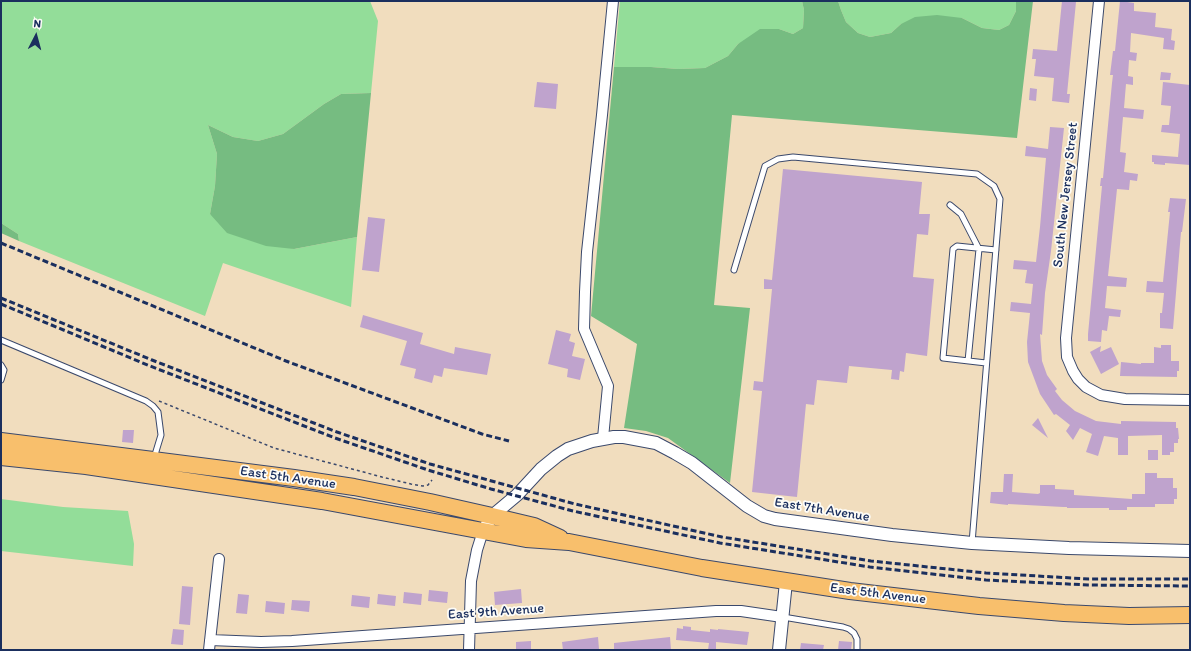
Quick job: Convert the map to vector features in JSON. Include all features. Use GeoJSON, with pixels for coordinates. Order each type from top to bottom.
{"type":"FeatureCollection","features":[{"type":"Feature","properties":{"kind":"main road","name":"East 5th Avenue"},"geometry":{"type":"LineString","coordinates":[[1,442],[153,467],[322,501],[526,539],[569,542],[702,568],[786,582],[979,606],[1064,613],[1129,616],[1190,615]]}},
{"type":"Feature","properties":{"kind":"main road","name":"East 5th Avenue"},"geometry":{"type":"LineString","coordinates":[[1,457],[86,466],[153,467],[294,478],[354,487],[492,516],[534,526],[569,542]]}},
{"type":"Feature","properties":{"kind":"street"},"geometry":{"type":"LineString","coordinates":[[603,438],[608,386],[584,329],[587,252],[613,1]]}},
{"type":"Feature","properties":{"kind":"street","name":"South New Jersey Street"},"geometry":{"type":"LineString","coordinates":[[1098,1],[1066,343],[1069,364],[1078,379],[1086,387],[1101,395],[1117,398],[1190,400]]}},
{"type":"Feature","properties":{"kind":"street","name":"East 7th Avenue"},"geometry":{"type":"LineString","coordinates":[[483,531],[492,516],[517,495],[541,469],[557,456],[581,444],[603,438],[614,437],[635,438],[656,443],[667,448],[684,458],[747,506],[764,516],[775,519],[892,535],[972,543],[1076,548],[1190,550]]}},
{"type":"Feature","properties":{"kind":"street"},"geometry":{"type":"LineString","coordinates":[[469,650],[472,573],[483,531]]}},
{"type":"Feature","properties":{"kind":"street"},"geometry":{"type":"LineString","coordinates":[[210,645],[219,559]]}},
{"type":"Feature","properties":{"kind":"street"},"geometry":{"type":"LineString","coordinates":[[779,650],[786,582]]}},
{"type":"Feature","properties":{"kind":"street","name":"East 9th Avenue"},"geometry":{"type":"LineString","coordinates":[[210,645],[292,641],[716,611],[741,611],[782,617]]}},
{"type":"Feature","properties":{"kind":"lane"},"geometry":{"type":"LineString","coordinates":[[734,270],[765,166],[778,159],[793,157],[977,174],[994,186],[1000,199],[972,543]]}},
{"type":"Feature","properties":{"kind":"lane"},"geometry":{"type":"LineString","coordinates":[[950,206],[961,214],[979,248],[968,361]]}},
{"type":"Feature","properties":{"kind":"lane"},"geometry":{"type":"LineString","coordinates":[[986,363],[943,358],[954,249],[956,246],[996,250]]}},
{"type":"Feature","properties":{"kind":"lane"},"geometry":{"type":"LineString","coordinates":[[1,340],[146,401],[153,406],[158,412],[161,435],[153,467]]}},
{"type":"Feature","properties":{"kind":"lane"},"geometry":{"type":"LineString","coordinates":[[1,365],[4,370],[1,380]]}},
{"type":"Feature","properties":{"kind":"lane"},"geometry":{"type":"LineString","coordinates":[[782,617],[849,629],[858,639],[858,650]]}},
{"type":"Feature","properties":{"kind":"path"},"geometry":{"type":"LineString","coordinates":[[146,401],[166,403],[274,448],[411,484],[423,486],[428,485],[432,480]]}},
{"type":"Feature","properties":{"kind":"green space"},"geometry":{"type":"Polygon","coordinates":[[[1,1],[370,1],[378,21],[371,93],[341,94],[324,104],[283,134],[258,141],[233,137],[208,125],[217,154],[215,186],[210,214],[294,249],[357,237],[351,307],[223,263],[205,316],[19,241],[18,234],[1,223],[1,1]]]}},
{"type":"Feature","properties":{"kind":"green space"},"geometry":{"type":"Polygon","coordinates":[[[620,1],[802,1],[804,10],[803,28],[793,34],[779,29],[738,44],[728,56],[705,68],[678,69],[614,67],[620,1]]]}},
{"type":"Feature","properties":{"kind":"green space"},"geometry":{"type":"Polygon","coordinates":[[[802,1],[838,1],[846,22],[858,33],[870,37],[891,33],[901,24],[915,17],[937,15],[962,18],[982,28],[999,30],[1009,25],[1016,11],[1016,1],[1033,1],[1017,138],[732,115],[714,305],[750,308],[730,483],[668,438],[646,431],[624,428],[637,344],[591,316],[614,67],[678,69],[705,68],[728,56],[738,44],[760,29],[779,29],[793,34],[803,28],[804,10],[802,1]]]}},
{"type":"Feature","properties":{"kind":"green space"},"geometry":{"type":"Polygon","coordinates":[[[838,1],[1016,1],[1016,11],[1009,25],[999,30],[982,28],[962,18],[901,24],[891,33],[870,37],[858,33],[846,22],[838,1]]]}},
{"type":"Feature","properties":{"kind":"green space"},"geometry":{"type":"Polygon","coordinates":[[[371,93],[357,237],[294,249],[266,246],[227,233],[210,214],[215,186],[217,154],[208,125],[233,137],[258,141],[283,134],[324,104],[341,94],[371,93]]]}},
{"type":"Feature","properties":{"kind":"green space"},"geometry":{"type":"Polygon","coordinates":[[[1,223],[18,234],[19,241],[1,233],[1,223]]]}},
{"type":"Feature","properties":{"kind":"green space"},"geometry":{"type":"Polygon","coordinates":[[[1,499],[63,507],[128,511],[134,544],[133,566],[1,551],[1,499]]]}},
{"type":"Feature","properties":{"kind":"building"},"geometry":{"type":"Polygon","coordinates":[[[1062,1],[1076,2],[1067,94],[1070,94],[1069,103],[1052,101],[1054,78],[1034,76],[1036,59],[1032,59],[1033,49],[1057,51],[1062,1]]]}},
{"type":"Feature","properties":{"kind":"building"},"geometry":{"type":"Polygon","coordinates":[[[1120,1],[1134,3],[1134,11],[1156,13],[1155,27],[1172,29],[1171,40],[1175,41],[1174,50],[1163,49],[1164,38],[1131,33],[1130,52],[1137,53],[1136,61],[1129,60],[1128,76],[1133,77],[1133,85],[1126,84],[1124,108],[1144,110],[1143,119],[1123,117],[1120,152],[1126,153],[1124,172],[1138,174],[1137,181],[1130,180],[1129,190],[1117,189],[1108,276],[1127,278],[1126,287],[1107,286],[1105,308],[1121,310],[1120,317],[1109,316],[1107,331],[1102,330],[1101,342],[1088,341],[1088,334],[1102,186],[1100,186],[1101,178],[1103,178],[1113,75],[1110,75],[1113,51],[1115,51],[1120,1]]]}},
{"type":"Feature","properties":{"kind":"building"},"geometry":{"type":"Polygon","coordinates":[[[1161,72],[1171,73],[1170,80],[1160,80],[1161,72]]]}},
{"type":"Feature","properties":{"kind":"building"},"geometry":{"type":"Polygon","coordinates":[[[537,82],[558,84],[556,109],[534,107],[537,82]]]}},
{"type":"Feature","properties":{"kind":"building"},"geometry":{"type":"Polygon","coordinates":[[[1163,82],[1190,85],[1190,165],[1165,163],[1165,165],[1154,164],[1154,162],[1152,162],[1152,155],[1178,157],[1180,134],[1161,132],[1162,125],[1169,125],[1171,106],[1161,105],[1163,82]]]}},
{"type":"Feature","properties":{"kind":"building"},"geometry":{"type":"Polygon","coordinates":[[[1030,88],[1037,89],[1036,101],[1029,100],[1030,88]]]}},
{"type":"Feature","properties":{"kind":"building"},"geometry":{"type":"Polygon","coordinates":[[[1050,127],[1064,128],[1045,293],[1042,335],[1040,334],[1042,361],[1047,375],[1057,389],[1055,391],[1062,400],[1075,411],[1096,421],[1121,424],[1121,421],[1176,422],[1179,439],[1178,443],[1174,443],[1174,452],[1170,452],[1170,455],[1162,455],[1162,435],[1128,436],[1128,455],[1118,455],[1118,438],[1104,436],[1098,456],[1086,452],[1092,434],[1080,428],[1073,440],[1066,431],[1070,425],[1056,414],[1054,415],[1040,394],[1028,362],[1027,342],[1030,313],[1010,311],[1011,302],[1031,304],[1033,284],[1025,283],[1027,270],[1013,269],[1014,260],[1036,262],[1046,158],[1025,156],[1026,146],[1048,149],[1050,127]]]}},
{"type":"Feature","properties":{"kind":"building"},"geometry":{"type":"Polygon","coordinates":[[[783,169],[922,182],[919,214],[930,214],[928,235],[917,234],[913,277],[934,279],[927,356],[906,353],[904,372],[900,371],[899,380],[891,379],[892,370],[849,366],[847,383],[817,380],[814,405],[806,404],[797,497],[752,492],[762,391],[753,390],[754,381],[763,382],[772,289],[764,289],[764,279],[772,280],[783,169]]]}},
{"type":"Feature","properties":{"kind":"building"},"geometry":{"type":"Polygon","coordinates":[[[1170,198],[1186,199],[1181,232],[1173,329],[1160,328],[1160,313],[1162,313],[1164,293],[1146,292],[1147,281],[1163,282],[1170,198]]]}},
{"type":"Feature","properties":{"kind":"building"},"geometry":{"type":"Polygon","coordinates":[[[368,217],[385,219],[379,272],[362,270],[368,217]]]}},
{"type":"Feature","properties":{"kind":"building"},"geometry":{"type":"Polygon","coordinates":[[[363,315],[423,333],[420,344],[454,354],[455,347],[491,354],[487,375],[444,368],[442,377],[434,375],[432,383],[414,378],[416,369],[400,365],[407,341],[360,327],[363,315]]]}},
{"type":"Feature","properties":{"kind":"building"},"geometry":{"type":"Polygon","coordinates":[[[556,330],[571,334],[569,341],[575,343],[572,356],[585,359],[580,380],[567,377],[568,369],[548,364],[556,330]]]}},
{"type":"Feature","properties":{"kind":"building"},"geometry":{"type":"Polygon","coordinates":[[[1161,345],[1171,345],[1171,361],[1179,361],[1179,371],[1177,371],[1177,377],[1120,376],[1121,362],[1141,364],[1154,363],[1154,347],[1161,348],[1161,345]]]}},
{"type":"Feature","properties":{"kind":"building"},"geometry":{"type":"Polygon","coordinates":[[[1101,346],[1100,352],[1111,347],[1119,364],[1101,374],[1090,352],[1101,346]]]}},
{"type":"Feature","properties":{"kind":"building"},"geometry":{"type":"Polygon","coordinates":[[[1038,418],[1048,438],[1032,425],[1038,418]]]}},
{"type":"Feature","properties":{"kind":"building"},"geometry":{"type":"Polygon","coordinates":[[[123,430],[134,430],[133,443],[122,442],[123,430]]]}},
{"type":"Feature","properties":{"kind":"building"},"geometry":{"type":"Polygon","coordinates":[[[1148,450],[1158,450],[1158,460],[1148,460],[1148,450]]]}},
{"type":"Feature","properties":{"kind":"building"},"geometry":{"type":"Polygon","coordinates":[[[1145,473],[1157,473],[1157,478],[1173,478],[1173,488],[1177,488],[1177,499],[1174,499],[1174,504],[1155,504],[1155,507],[1127,507],[1127,510],[1109,510],[1109,508],[1067,508],[990,503],[991,492],[1003,492],[1004,474],[1013,474],[1012,492],[1038,494],[1040,493],[1040,485],[1055,485],[1055,489],[1074,490],[1074,495],[1132,499],[1132,494],[1145,494],[1145,473]]]}},
{"type":"Feature","properties":{"kind":"building"},"geometry":{"type":"Polygon","coordinates":[[[182,586],[193,587],[190,625],[179,624],[182,586]]]}},
{"type":"Feature","properties":{"kind":"building"},"geometry":{"type":"Polygon","coordinates":[[[521,589],[522,603],[495,605],[494,592],[521,589]]]}},
{"type":"Feature","properties":{"kind":"building"},"geometry":{"type":"Polygon","coordinates":[[[429,590],[448,592],[447,603],[428,601],[429,590]]]}},
{"type":"Feature","properties":{"kind":"building"},"geometry":{"type":"Polygon","coordinates":[[[404,592],[422,594],[421,605],[403,603],[404,592]]]}},
{"type":"Feature","properties":{"kind":"building"},"geometry":{"type":"Polygon","coordinates":[[[238,594],[249,595],[247,614],[236,613],[238,594]]]}},
{"type":"Feature","properties":{"kind":"building"},"geometry":{"type":"Polygon","coordinates":[[[378,594],[396,596],[395,606],[377,604],[378,594]]]}},
{"type":"Feature","properties":{"kind":"building"},"geometry":{"type":"Polygon","coordinates":[[[352,595],[370,597],[369,608],[351,606],[352,595]]]}},
{"type":"Feature","properties":{"kind":"building"},"geometry":{"type":"Polygon","coordinates":[[[292,600],[310,601],[309,612],[291,610],[292,600]]]}},
{"type":"Feature","properties":{"kind":"building"},"geometry":{"type":"Polygon","coordinates":[[[266,601],[285,603],[284,614],[265,612],[266,601]]]}},
{"type":"Feature","properties":{"kind":"building"},"geometry":{"type":"Polygon","coordinates":[[[683,626],[691,627],[691,630],[710,632],[710,629],[718,629],[749,632],[747,645],[716,642],[716,650],[708,650],[709,643],[676,640],[677,628],[683,629],[683,626]]]}},
{"type":"Feature","properties":{"kind":"building"},"geometry":{"type":"Polygon","coordinates":[[[173,629],[184,630],[183,645],[171,644],[173,629]]]}},
{"type":"Feature","properties":{"kind":"building"},"geometry":{"type":"Polygon","coordinates":[[[598,637],[599,649],[563,650],[562,642],[598,637]]]}},
{"type":"Feature","properties":{"kind":"building"},"geometry":{"type":"Polygon","coordinates":[[[670,637],[671,650],[614,650],[614,643],[670,637]]]}},
{"type":"Feature","properties":{"kind":"building"},"geometry":{"type":"Polygon","coordinates":[[[531,641],[531,650],[516,650],[516,642],[531,641]]]}},
{"type":"Feature","properties":{"kind":"building"},"geometry":{"type":"Polygon","coordinates":[[[839,641],[852,642],[851,650],[838,650],[839,641]]]}},
{"type":"Feature","properties":{"kind":"building"},"geometry":{"type":"Polygon","coordinates":[[[801,643],[824,645],[823,650],[800,650],[801,643]]]}},
{"type":"Feature","properties":{"kind":"railway"},"geometry":{"type":"LineString","coordinates":[[1,243],[286,361],[482,434],[509,441]]}},
{"type":"Feature","properties":{"kind":"railway"},"geometry":{"type":"LineString","coordinates":[[1,298],[152,360],[337,432],[430,464],[575,504],[722,537],[871,561],[986,573],[1089,579],[1190,579]]}},
{"type":"Feature","properties":{"kind":"railway"},"geometry":{"type":"LineString","coordinates":[[1,304],[150,366],[335,438],[428,470],[573,511],[720,543],[870,567],[986,580],[1088,585],[1190,586]]}}]}
